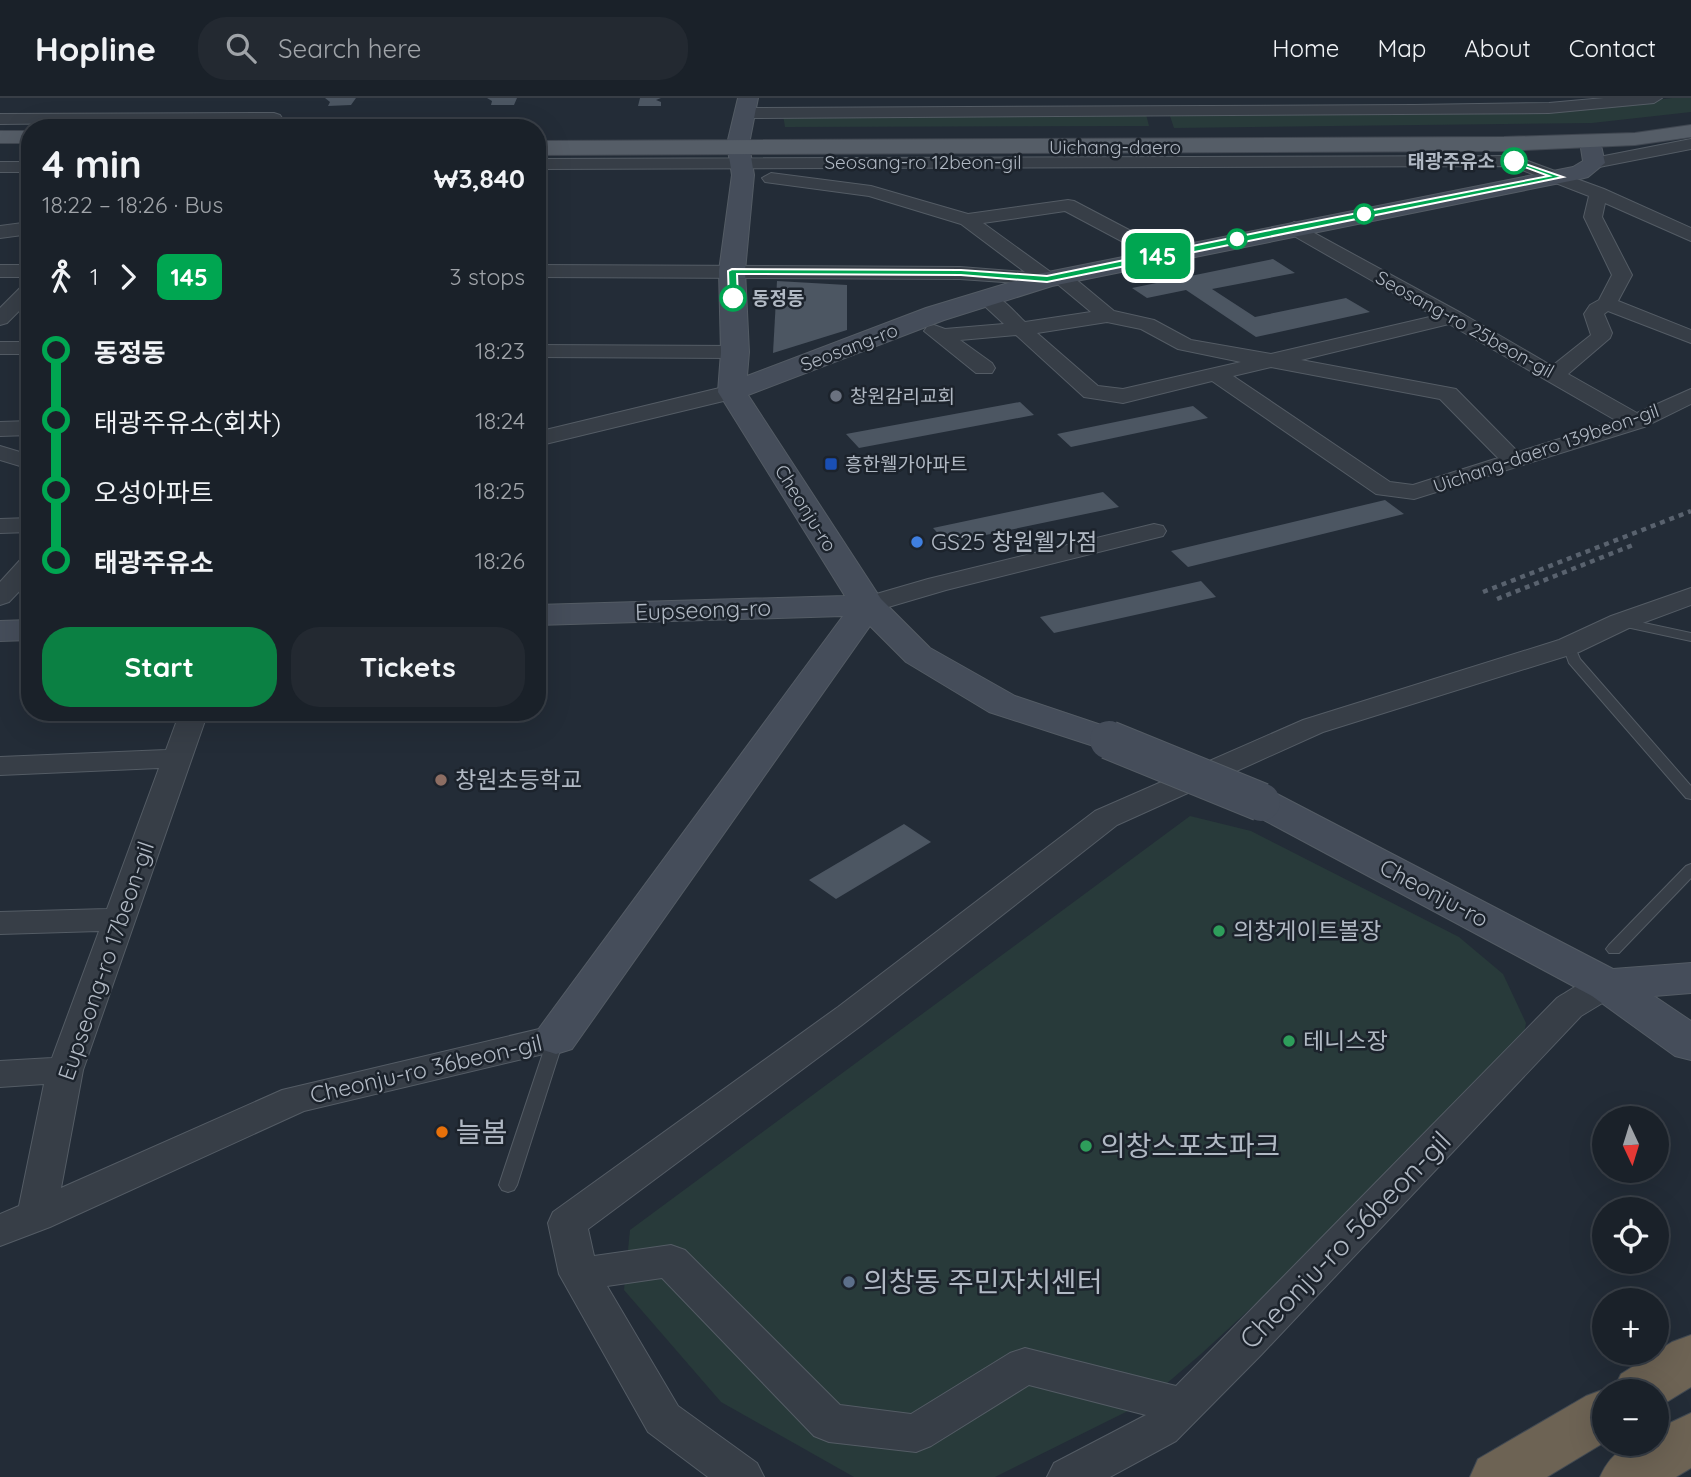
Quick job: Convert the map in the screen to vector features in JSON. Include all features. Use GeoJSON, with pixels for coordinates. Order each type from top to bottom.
{"type":"FeatureCollection","features":[{"type":"Feature","properties":{"kind":"highway"},"geometry":{"type":"LineString","coordinates":[[1659,1379],[1691,1358]]}},
{"type":"Feature","properties":{"kind":"highway"},"geometry":{"type":"LineString","coordinates":[[1498,1477],[1592,1421]]}},
{"type":"Feature","properties":{"kind":"highway"},"geometry":{"type":"LineString","coordinates":[[1628,1477],[1691,1438]]}},
{"type":"Feature","properties":{"kind":"main road","name":"Uichang-daero"},"geometry":{"type":"LineString","coordinates":[[546,148],[742,139],[1549,132],[1691,124]]}},
{"type":"Feature","properties":{"kind":"main road","name":"Uichang-daero"},"geometry":{"type":"LineString","coordinates":[[546,135],[1379,146],[1593,152],[1691,131]]}},
{"type":"Feature","properties":{"kind":"main road"},"geometry":{"type":"LineString","coordinates":[[0,137],[21,136]]}},
{"type":"Feature","properties":{"kind":"main road"},"geometry":{"type":"LineString","coordinates":[[732,392],[735,352],[732,271],[742,139]]}},
{"type":"Feature","properties":{"kind":"main road"},"geometry":{"type":"LineString","coordinates":[[0,149],[21,149]]}},
{"type":"Feature","properties":{"kind":"main road","name":"Seosang-ro"},"geometry":{"type":"LineString","coordinates":[[732,392],[918,320],[1053,278],[1559,177],[1580,172],[1593,152]]}},
{"type":"Feature","properties":{"kind":"main road","name":"Cheonju-ro"},"geometry":{"type":"LineString","coordinates":[[732,392],[868,606],[918,655],[1002,704],[1109,740],[1261,802],[1611,967],[1691,1044]]}},
{"type":"Feature","properties":{"kind":"main road","name":"Eupseong-ro"},"geometry":{"type":"LineString","coordinates":[[546,615],[868,606]]}},
{"type":"Feature","properties":{"kind":"main road","name":"Cheonju-ro 36beon-gil"},"geometry":{"type":"LineString","coordinates":[[555,1038],[868,606]]}},
{"type":"Feature","properties":{"kind":"main road"},"geometry":{"type":"LineString","coordinates":[[0,631],[21,630]]}},
{"type":"Feature","properties":{"kind":"main road"},"geometry":{"type":"LineString","coordinates":[[1611,967],[1691,978]]}},
{"type":"Feature","properties":{"kind":"street"},"geometry":{"type":"LineString","coordinates":[[174,119],[191,98]]}},
{"type":"Feature","properties":{"kind":"street"},"geometry":{"type":"LineString","coordinates":[[742,139],[871,105],[1154,111],[1409,104],[1549,108],[1648,98]]}},
{"type":"Feature","properties":{"kind":"street"},"geometry":{"type":"LineString","coordinates":[[0,119],[275,118]]}},
{"type":"Feature","properties":{"kind":"street"},"geometry":{"type":"LineString","coordinates":[[742,139],[871,191],[967,219],[1107,316]]}},
{"type":"Feature","properties":{"kind":"street","name":"Seosang-ro 12beon-gil"},"geometry":{"type":"LineString","coordinates":[[546,163],[742,139],[1514,161],[1598,193],[1691,235]]}},
{"type":"Feature","properties":{"kind":"street"},"geometry":{"type":"LineString","coordinates":[[1593,152],[1691,144]]}},
{"type":"Feature","properties":{"kind":"street"},"geometry":{"type":"LineString","coordinates":[[0,167],[21,167]]}},
{"type":"Feature","properties":{"kind":"street"},"geometry":{"type":"LineString","coordinates":[[1555,374],[1600,338],[1602,332],[1594,314],[1597,309],[1607,304],[1622,275],[1594,217],[1598,193]]}},
{"type":"Feature","properties":{"kind":"street"},"geometry":{"type":"LineString","coordinates":[[967,219],[1068,205],[1162,255]]}},
{"type":"Feature","properties":{"kind":"street","name":"Seosang-ro 25beon-gil"},"geometry":{"type":"LineString","coordinates":[[1294,228],[1636,422]]}},
{"type":"Feature","properties":{"kind":"street"},"geometry":{"type":"LineString","coordinates":[[0,232],[21,229]]}},
{"type":"Feature","properties":{"kind":"street"},"geometry":{"type":"LineString","coordinates":[[0,271],[21,271]]}},
{"type":"Feature","properties":{"kind":"street"},"geometry":{"type":"LineString","coordinates":[[546,271],[961,272],[1053,278]]}},
{"type":"Feature","properties":{"kind":"street"},"geometry":{"type":"LineString","coordinates":[[0,319],[21,298]]}},
{"type":"Feature","properties":{"kind":"street"},"geometry":{"type":"LineString","coordinates":[[986,298],[1092,392],[1108,396],[1123,396],[1217,375],[1454,317]]}},
{"type":"Feature","properties":{"kind":"street"},"geometry":{"type":"LineString","coordinates":[[1607,304],[1691,337]]}},
{"type":"Feature","properties":{"kind":"street"},"geometry":{"type":"LineString","coordinates":[[940,336],[1020,329],[1107,316],[1147,324],[1185,345],[1448,394],[1514,461]]}},
{"type":"Feature","properties":{"kind":"street"},"geometry":{"type":"LineString","coordinates":[[918,320],[984,368]]}},
{"type":"Feature","properties":{"kind":"street"},"geometry":{"type":"LineString","coordinates":[[0,348],[21,348]]}},
{"type":"Feature","properties":{"kind":"street"},"geometry":{"type":"LineString","coordinates":[[546,351],[735,352]]}},
{"type":"Feature","properties":{"kind":"street","name":"Uichang-daero 139beon-gil"},"geometry":{"type":"LineString","coordinates":[[1217,375],[1384,489],[1398,492],[1414,492],[1636,422],[1691,396]]}},
{"type":"Feature","properties":{"kind":"street","name":"Seosang-ro"},"geometry":{"type":"LineString","coordinates":[[546,437],[732,392]]}},
{"type":"Feature","properties":{"kind":"street"},"geometry":{"type":"LineString","coordinates":[[0,429],[21,428]]}},
{"type":"Feature","properties":{"kind":"street"},"geometry":{"type":"LineString","coordinates":[[0,453],[21,459]]}},
{"type":"Feature","properties":{"kind":"street"},"geometry":{"type":"LineString","coordinates":[[0,526],[21,525]]}},
{"type":"Feature","properties":{"kind":"street"},"geometry":{"type":"LineString","coordinates":[[868,606],[937,584],[1154,531]]}},
{"type":"Feature","properties":{"kind":"street"},"geometry":{"type":"LineString","coordinates":[[0,597],[21,575]]}},
{"type":"Feature","properties":{"kind":"street"},"geometry":{"type":"LineString","coordinates":[[742,1477],[663,1419],[579,1273],[567,1223],[850,1017],[1106,818],[1313,726],[1569,646],[1620,622],[1691,596]]}},
{"type":"Feature","properties":{"kind":"street","name":"Eupseong-ro 17beon-gil"},"geometry":{"type":"LineString","coordinates":[[36,1216],[65,1070],[191,721]]}},
{"type":"Feature","properties":{"kind":"street"},"geometry":{"type":"LineString","coordinates":[[0,766],[177,758]]}},
{"type":"Feature","properties":{"kind":"street"},"geometry":{"type":"LineString","coordinates":[[0,923],[119,919]]}},
{"type":"Feature","properties":{"kind":"street","name":"Cheonju-ro 56beon-gil"},"geometry":{"type":"LineString","coordinates":[[1069,1477],[1161,1428],[1569,1007],[1611,967]]}},
{"type":"Feature","properties":{"kind":"street","name":"Cheonju-ro 36beon-gil"},"geometry":{"type":"LineString","coordinates":[[0,1231],[295,1100],[555,1038]]}},
{"type":"Feature","properties":{"kind":"street"},"geometry":{"type":"LineString","coordinates":[[0,1074],[65,1070]]}},
{"type":"Feature","properties":{"kind":"street"},"geometry":{"type":"LineString","coordinates":[[579,1273],[671,1261],[829,1423],[916,1433],[1025,1366],[1183,1406]]}},
{"type":"Feature","properties":{"kind":"lane"},"geometry":{"type":"LineString","coordinates":[[1620,622],[1691,638]]}},
{"type":"Feature","properties":{"kind":"lane"},"geometry":{"type":"LineString","coordinates":[[1569,646],[1574,660],[1691,795]]}},
{"type":"Feature","properties":{"kind":"lane"},"geometry":{"type":"LineString","coordinates":[[1611,967],[1691,869]]}},
{"type":"Feature","properties":{"kind":"lane"},"geometry":{"type":"LineString","coordinates":[[508,1185],[555,1038]]}},
{"type":"Feature","properties":{"kind":"shaded area"},"geometry":{"type":"Polygon","coordinates":[[[1691,98],[1691,112],[1592,123],[1174,128],[1169,113],[1648,101],[1691,98]]]}},
{"type":"Feature","properties":{"kind":"shaded area"},"geometry":{"type":"Polygon","coordinates":[[[1146,114],[1149,126],[785,127],[783,115],[1146,114]]]}},
{"type":"Feature","properties":{"kind":"shaded area","name":"의창스포츠파크"},"geometry":{"type":"Polygon","coordinates":[[[1190,816],[1251,831],[1459,937],[1503,974],[1526,1023],[1519,1061],[1201,1354],[1144,1403],[995,1477],[854,1477],[721,1402],[624,1290],[630,1230],[1190,816]]]}},
{"type":"Feature","properties":{"kind":"building"},"geometry":{"type":"Polygon","coordinates":[[[325,98],[356,98],[351,105],[328,106],[330,102],[325,98]]]}},
{"type":"Feature","properties":{"kind":"building"},"geometry":{"type":"Polygon","coordinates":[[[487,98],[517,98],[514,105],[491,105],[492,101],[487,98]]]}},
{"type":"Feature","properties":{"kind":"building"},"geometry":{"type":"Polygon","coordinates":[[[640,98],[661,98],[656,100],[661,102],[661,106],[638,106],[640,98]]]}},
{"type":"Feature","properties":{"kind":"building"},"geometry":{"type":"Polygon","coordinates":[[[1273,259],[1295,273],[1212,289],[1255,317],[1346,298],[1370,312],[1256,337],[1186,290],[1147,298],[1132,288],[1273,259]]]}},
{"type":"Feature","properties":{"kind":"building"},"geometry":{"type":"Polygon","coordinates":[[[777,281],[847,285],[847,330],[773,353],[777,281]]]}},
{"type":"Feature","properties":{"kind":"building"},"geometry":{"type":"Polygon","coordinates":[[[1020,402],[1034,415],[859,448],[846,434],[1020,402]]]}},
{"type":"Feature","properties":{"kind":"building"},"geometry":{"type":"Polygon","coordinates":[[[1193,406],[1208,418],[1071,447],[1057,434],[1193,406]]]}},
{"type":"Feature","properties":{"kind":"building"},"geometry":{"type":"Polygon","coordinates":[[[1103,492],[1119,507],[947,543],[933,528],[1103,492]]]}},
{"type":"Feature","properties":{"kind":"building"},"geometry":{"type":"Polygon","coordinates":[[[1385,500],[1404,514],[1188,567],[1171,551],[1385,500]]]}},
{"type":"Feature","properties":{"kind":"building"},"geometry":{"type":"Polygon","coordinates":[[[1201,581],[1216,597],[1054,633],[1040,617],[1201,581]]]}},
{"type":"Feature","properties":{"kind":"building"},"geometry":{"type":"Polygon","coordinates":[[[904,824],[931,842],[836,899],[809,880],[904,824]]]}},
{"type":"Feature","properties":{"kind":"railway"},"geometry":{"type":"LineString","coordinates":[[1483,592],[1691,511]]}},
{"type":"Feature","properties":{"kind":"railway"},"geometry":{"type":"LineString","coordinates":[[1497,599],[1633,545]]}},
{"type":"Feature","properties":{"kind":"bus line","name":"145"},"geometry":{"type":"LineString","coordinates":[[733,298],[732,271],[961,272],[1047,279],[1265,233],[1559,177],[1514,161]]}},
{"type":"Feature","properties":{"kind":"place","name":"태광주유소"},"geometry":{"type":"Point","coordinates":[1514,161]}},
{"type":"Feature","properties":{"kind":"place","name":"동정동"},"geometry":{"type":"Point","coordinates":[733,298]}},
{"type":"Feature","properties":{"kind":"place","name":"창원감리교회"},"geometry":{"type":"Point","coordinates":[836,396]}},
{"type":"Feature","properties":{"kind":"place","name":"흥한웰가아파트"},"geometry":{"type":"Point","coordinates":[831,464]}},
{"type":"Feature","properties":{"kind":"place","name":"GS25 창원웰가점"},"geometry":{"type":"Point","coordinates":[917,542]}},
{"type":"Feature","properties":{"kind":"place","name":"창원초등학교"},"geometry":{"type":"Point","coordinates":[441,780]}},
{"type":"Feature","properties":{"kind":"place","name":"의창게이트볼장"},"geometry":{"type":"Point","coordinates":[1219,931]}},
{"type":"Feature","properties":{"kind":"place","name":"테니스장"},"geometry":{"type":"Point","coordinates":[1289,1041]}},
{"type":"Feature","properties":{"kind":"place","name":"늘봄"},"geometry":{"type":"Point","coordinates":[442,1132]}},
{"type":"Feature","properties":{"kind":"place","name":"의창스포츠파크"},"geometry":{"type":"Point","coordinates":[1086,1146]}},
{"type":"Feature","properties":{"kind":"place","name":"의창동 주민자치센터"},"geometry":{"type":"Point","coordinates":[849,1282]}}]}
